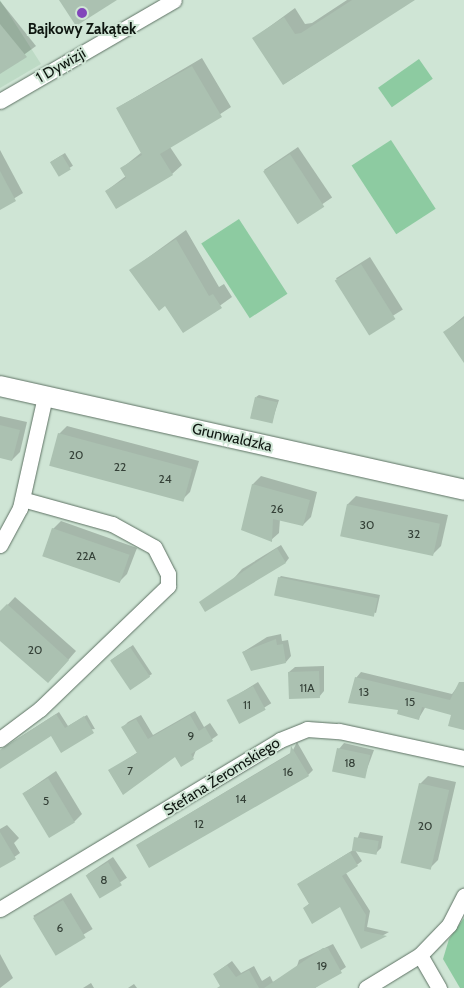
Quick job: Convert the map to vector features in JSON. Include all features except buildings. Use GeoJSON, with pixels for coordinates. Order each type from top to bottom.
{"type":"FeatureCollection","features":[{"type":"Feature","properties":{"kind":"street","name":"1 Dywizji"},"geometry":{"type":"LineString","coordinates":[[0,101],[174,0]]}},
{"type":"Feature","properties":{"kind":"street","name":"Grunwaldzka"},"geometry":{"type":"LineString","coordinates":[[0,386],[464,490]]}},
{"type":"Feature","properties":{"kind":"street"},"geometry":{"type":"LineString","coordinates":[[0,545],[22,499],[45,396]]}},
{"type":"Feature","properties":{"kind":"street"},"geometry":{"type":"LineString","coordinates":[[0,739],[40,709],[168,586],[168,574],[154,547],[112,524],[22,499]]}},
{"type":"Feature","properties":{"kind":"street","name":"Stefana Żeromskiego"},"geometry":{"type":"LineString","coordinates":[[0,909],[280,740],[307,729],[340,731],[464,758]]}},
{"type":"Feature","properties":{"kind":"street"},"geometry":{"type":"LineString","coordinates":[[366,988],[420,955],[450,925],[464,896]]}},
{"type":"Feature","properties":{"kind":"street"},"geometry":{"type":"LineString","coordinates":[[420,955],[439,988]]}},
{"type":"Feature","properties":{"kind":"shaded area"},"geometry":{"type":"Polygon","coordinates":[[[0,0],[41,64],[0,88],[0,0]]]}},
{"type":"Feature","properties":{"kind":"green space"},"geometry":{"type":"Polygon","coordinates":[[[419,59],[433,79],[392,107],[378,88],[419,59]]]}},
{"type":"Feature","properties":{"kind":"green space"},"geometry":{"type":"Polygon","coordinates":[[[391,140],[436,209],[396,234],[352,166],[391,140]]]}},
{"type":"Feature","properties":{"kind":"green space"},"geometry":{"type":"Polygon","coordinates":[[[239,219],[287,294],[250,318],[201,244],[239,219]]]}},
{"type":"Feature","properties":{"kind":"green space"},"geometry":{"type":"Polygon","coordinates":[[[464,918],[464,988],[460,988],[443,959],[449,939],[464,918]]]}},
{"type":"Feature","properties":{"kind":"place","name":"Bajkowy Zakątek"},"geometry":{"type":"Point","coordinates":[82,13]}}]}
